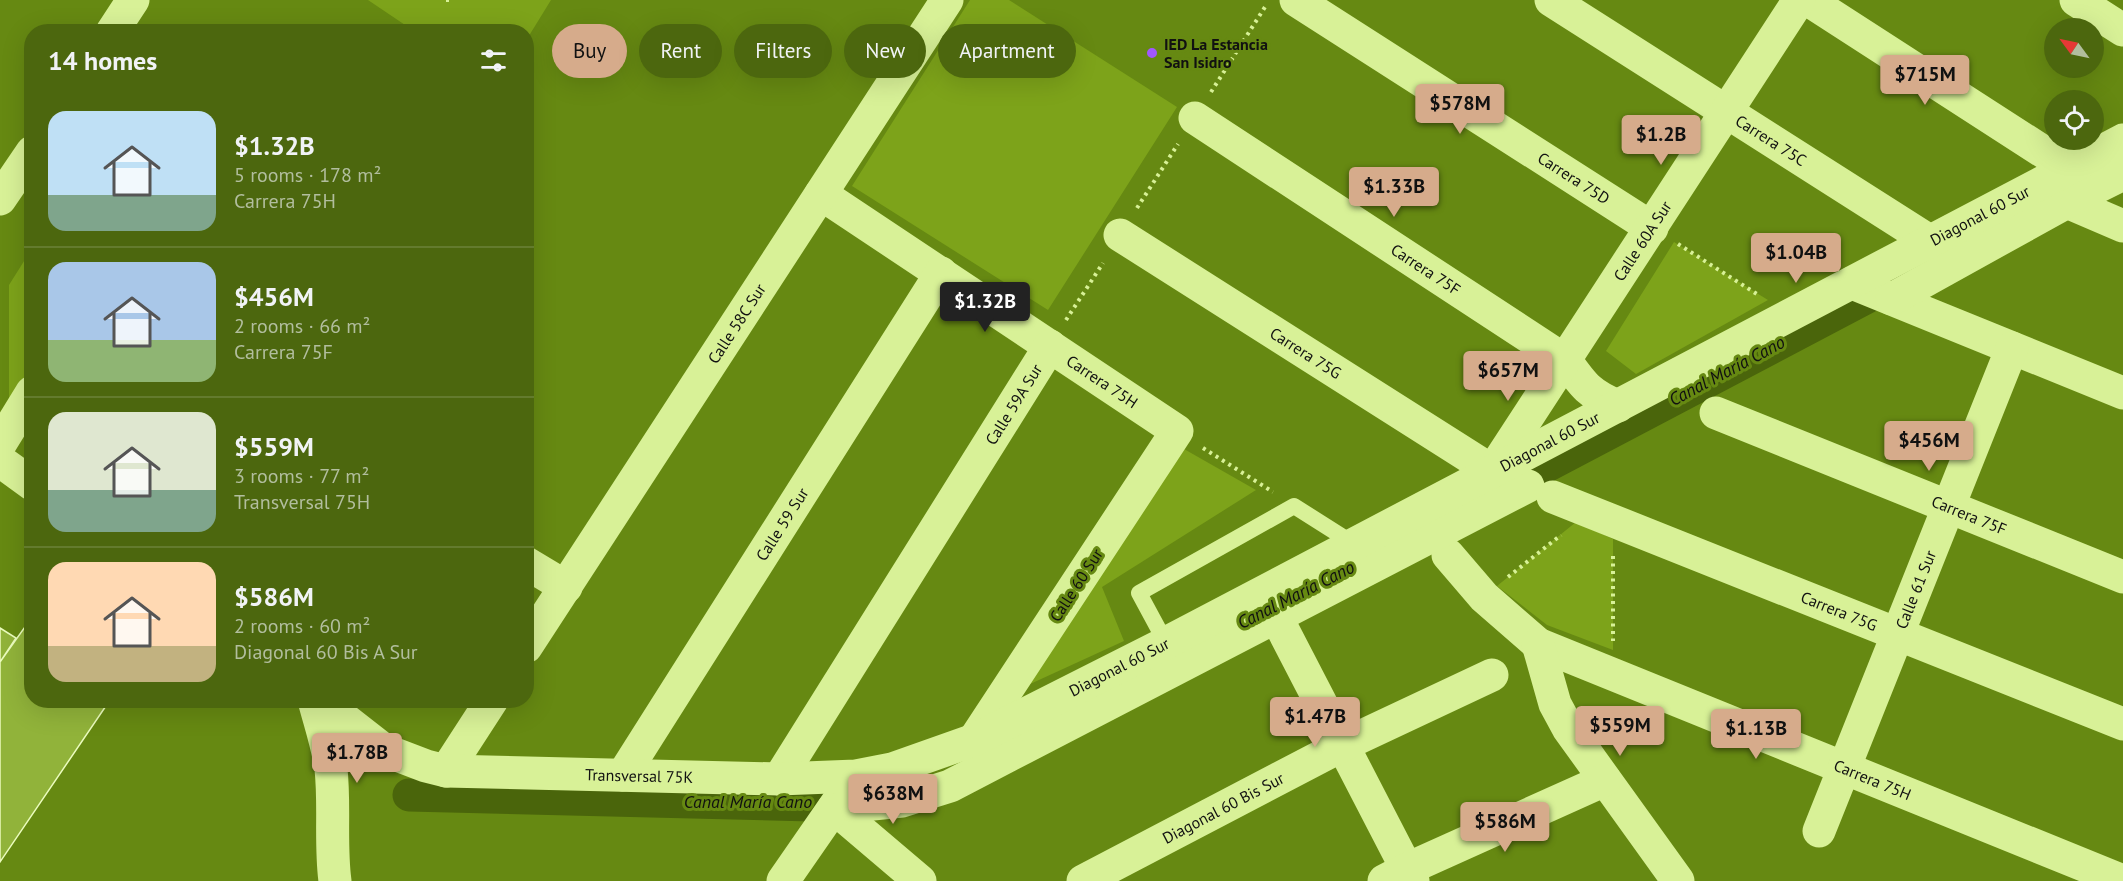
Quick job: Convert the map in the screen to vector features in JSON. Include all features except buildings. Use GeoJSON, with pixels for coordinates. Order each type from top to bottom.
{"type":"FeatureCollection","features":[{"type":"Feature","properties":{"kind":"street"},"geometry":{"type":"LineString","coordinates":[[117,24],[133,0]]}},
{"type":"Feature","properties":{"kind":"street","name":"Calle 58C Sur"},"geometry":{"type":"LineString","coordinates":[[534,635],[947,0]]}},
{"type":"Feature","properties":{"kind":"street","name":"Carrera 75D"},"geometry":{"type":"LineString","coordinates":[[1296,0],[1652,228]]}},
{"type":"Feature","properties":{"kind":"street","name":"Carrera 75C"},"geometry":{"type":"LineString","coordinates":[[1551,0],[1931,242]]}},
{"type":"Feature","properties":{"kind":"street","name":"Calle 60A Sur"},"geometry":{"type":"LineString","coordinates":[[1492,471],[1800,0]]}},
{"type":"Feature","properties":{"kind":"street"},"geometry":{"type":"LineString","coordinates":[[1808,0],[2070,169]]}},
{"type":"Feature","properties":{"kind":"street"},"geometry":{"type":"LineString","coordinates":[[2076,0],[2123,30]]}},
{"type":"Feature","properties":{"kind":"street","name":"Carrera 75F"},"geometry":{"type":"LineString","coordinates":[[1195,118],[1566,361]]}},
{"type":"Feature","properties":{"kind":"street","name":"Diagonal 60 Sur"},"geometry":{"type":"LineString","coordinates":[[834,808],[902,801],[950,786],[1270,605],[1354,544],[2123,140]]}},
{"type":"Feature","properties":{"kind":"street"},"geometry":{"type":"LineString","coordinates":[[0,199],[24,164]]}},
{"type":"Feature","properties":{"kind":"street","name":"Diagonal 60 Sur"},"geometry":{"type":"LineString","coordinates":[[1892,299],[2067,202],[2123,174]]}},
{"type":"Feature","properties":{"kind":"street","name":"Carrera 75H"},"geometry":{"type":"LineString","coordinates":[[821,194],[1177,431]]}},
{"type":"Feature","properties":{"kind":"street"},"geometry":{"type":"LineString","coordinates":[[2067,202],[2123,226]]}},
{"type":"Feature","properties":{"kind":"street","name":"Carrera 75G"},"geometry":{"type":"LineString","coordinates":[[1120,235],[1492,471]]}},
{"type":"Feature","properties":{"kind":"street","name":"Calle 59 Sur"},"geometry":{"type":"LineString","coordinates":[[623,776],[941,273]]}},
{"type":"Feature","properties":{"kind":"street"},"geometry":{"type":"LineString","coordinates":[[1852,282],[2123,393]]}},
{"type":"Feature","properties":{"kind":"street","name":"Calle 59A Sur"},"geometry":{"type":"LineString","coordinates":[[779,779],[1050,346]]}},
{"type":"Feature","properties":{"kind":"street","name":"Calle 61 Sur"},"geometry":{"type":"LineString","coordinates":[[1819,831],[2012,348]]}},
{"type":"Feature","properties":{"kind":"street"},"geometry":{"type":"LineString","coordinates":[[1566,361],[1583,385],[1597,398],[1618,406]]}},
{"type":"Feature","properties":{"kind":"street"},"geometry":{"type":"LineString","coordinates":[[0,444],[24,405]]}},
{"type":"Feature","properties":{"kind":"street","name":"Carrera 75F"},"geometry":{"type":"LineString","coordinates":[[1716,413],[2123,577]]}},
{"type":"Feature","properties":{"kind":"street","name":"Calle 60 Sur"},"geometry":{"type":"LineString","coordinates":[[974,740],[1177,431]]}},
{"type":"Feature","properties":{"kind":"street"},"geometry":{"type":"LineString","coordinates":[[0,462],[24,478]]}},
{"type":"Feature","properties":{"kind":"street","name":"Diagonal 60 Sur"},"geometry":{"type":"LineString","coordinates":[[974,740],[1166,643],[1270,605],[1540,492]]}},
{"type":"Feature","properties":{"kind":"street","name":"Carrera 75G"},"geometry":{"type":"LineString","coordinates":[[1540,492],[2123,724]]}},
{"type":"Feature","properties":{"kind":"street","name":"Carrera 75H"},"geometry":{"type":"LineString","coordinates":[[1448,555],[1484,597],[1538,645],[2123,881]]}},
{"type":"Feature","properties":{"kind":"street"},"geometry":{"type":"LineString","coordinates":[[534,568],[566,587]]}},
{"type":"Feature","properties":{"kind":"street"},"geometry":{"type":"LineString","coordinates":[[1270,605],[1343,745],[1401,877],[1605,780]]}},
{"type":"Feature","properties":{"kind":"street"},"geometry":{"type":"LineString","coordinates":[[1538,645],[1555,704],[1568,728],[1678,881]]}},
{"type":"Feature","properties":{"kind":"street","name":"Diagonal 60 Bis Sur"},"geometry":{"type":"LineString","coordinates":[[1083,881],[1343,745],[1492,675]]}},
{"type":"Feature","properties":{"kind":"street"},"geometry":{"type":"LineString","coordinates":[[316,708],[330,768],[331,848],[335,881]]}},
{"type":"Feature","properties":{"kind":"street","name":"Transversal 75K"},"geometry":{"type":"LineString","coordinates":[[330,708],[384,750],[446,771],[779,779],[856,776],[892,769],[974,740]]}},
{"type":"Feature","properties":{"kind":"street"},"geometry":{"type":"LineString","coordinates":[[446,771],[487,708]]}},
{"type":"Feature","properties":{"kind":"street"},"geometry":{"type":"LineString","coordinates":[[783,881],[856,776]]}},
{"type":"Feature","properties":{"kind":"street"},"geometry":{"type":"LineString","coordinates":[[834,808],[920,881]]}},
{"type":"Feature","properties":{"kind":"lane"},"geometry":{"type":"LineString","coordinates":[[1166,643],[1139,593],[1294,506],[1354,544]]}},
{"type":"Feature","properties":{"kind":"path","name":"Calle 59A Sur"},"geometry":{"type":"LineString","coordinates":[[1050,346],[1270,0]]}},
{"type":"Feature","properties":{"kind":"path"},"geometry":{"type":"LineString","coordinates":[[1652,228],[1791,315]]}},
{"type":"Feature","properties":{"kind":"path"},"geometry":{"type":"LineString","coordinates":[[1177,431],[1294,506]]}},
{"type":"Feature","properties":{"kind":"path"},"geometry":{"type":"LineString","coordinates":[[1484,597],[1601,516]]}},
{"type":"Feature","properties":{"kind":"path"},"geometry":{"type":"LineString","coordinates":[[1601,516],[1614,675]]}},
{"type":"Feature","properties":{"kind":"green space"},"geometry":{"type":"Polygon","coordinates":[[[368,0],[551,0],[534,28],[534,24],[404,24],[368,0]]]}},
{"type":"Feature","properties":{"kind":"green space"},"geometry":{"type":"Polygon","coordinates":[[[970,0],[1009,0],[1047,24],[955,24],[970,0]]]}},
{"type":"Feature","properties":{"kind":"green space"},"geometry":{"type":"Polygon","coordinates":[[[1076,43],[1177,107],[1048,310],[852,186],[921,78],[926,78],[926,69],[938,50],[938,78],[1076,78],[1076,43]]]}},
{"type":"Feature","properties":{"kind":"green space"},"geometry":{"type":"Polygon","coordinates":[[[1674,242],[1768,300],[1636,374],[1606,351],[1674,242]]]}},
{"type":"Feature","properties":{"kind":"green space"},"geometry":{"type":"Polygon","coordinates":[[[24,261],[24,390],[9,415],[9,285],[24,261]]]}},
{"type":"Feature","properties":{"kind":"green space"},"geometry":{"type":"Polygon","coordinates":[[[1177,445],[1256,490],[1102,587],[1124,641],[1015,691],[1177,445]]]}},
{"type":"Feature","properties":{"kind":"green space"},"geometry":{"type":"Polygon","coordinates":[[[1576,522],[1613,539],[1613,650],[1547,625],[1497,586],[1576,522]]]}},
{"type":"Feature","properties":{"kind":"waterway","name":"Canal María Cano"},"geometry":{"type":"LineString","coordinates":[[1495,493],[1896,282]]}},
{"type":"Feature","properties":{"kind":"waterway","name":"Canal María Cano"},"geometry":{"type":"LineString","coordinates":[[409,795],[812,805],[860,794]]}},
{"type":"Feature","properties":{"kind":"place","name":"IED La Estancia San Isidro"},"geometry":{"type":"Point","coordinates":[1152,53]}}]}
